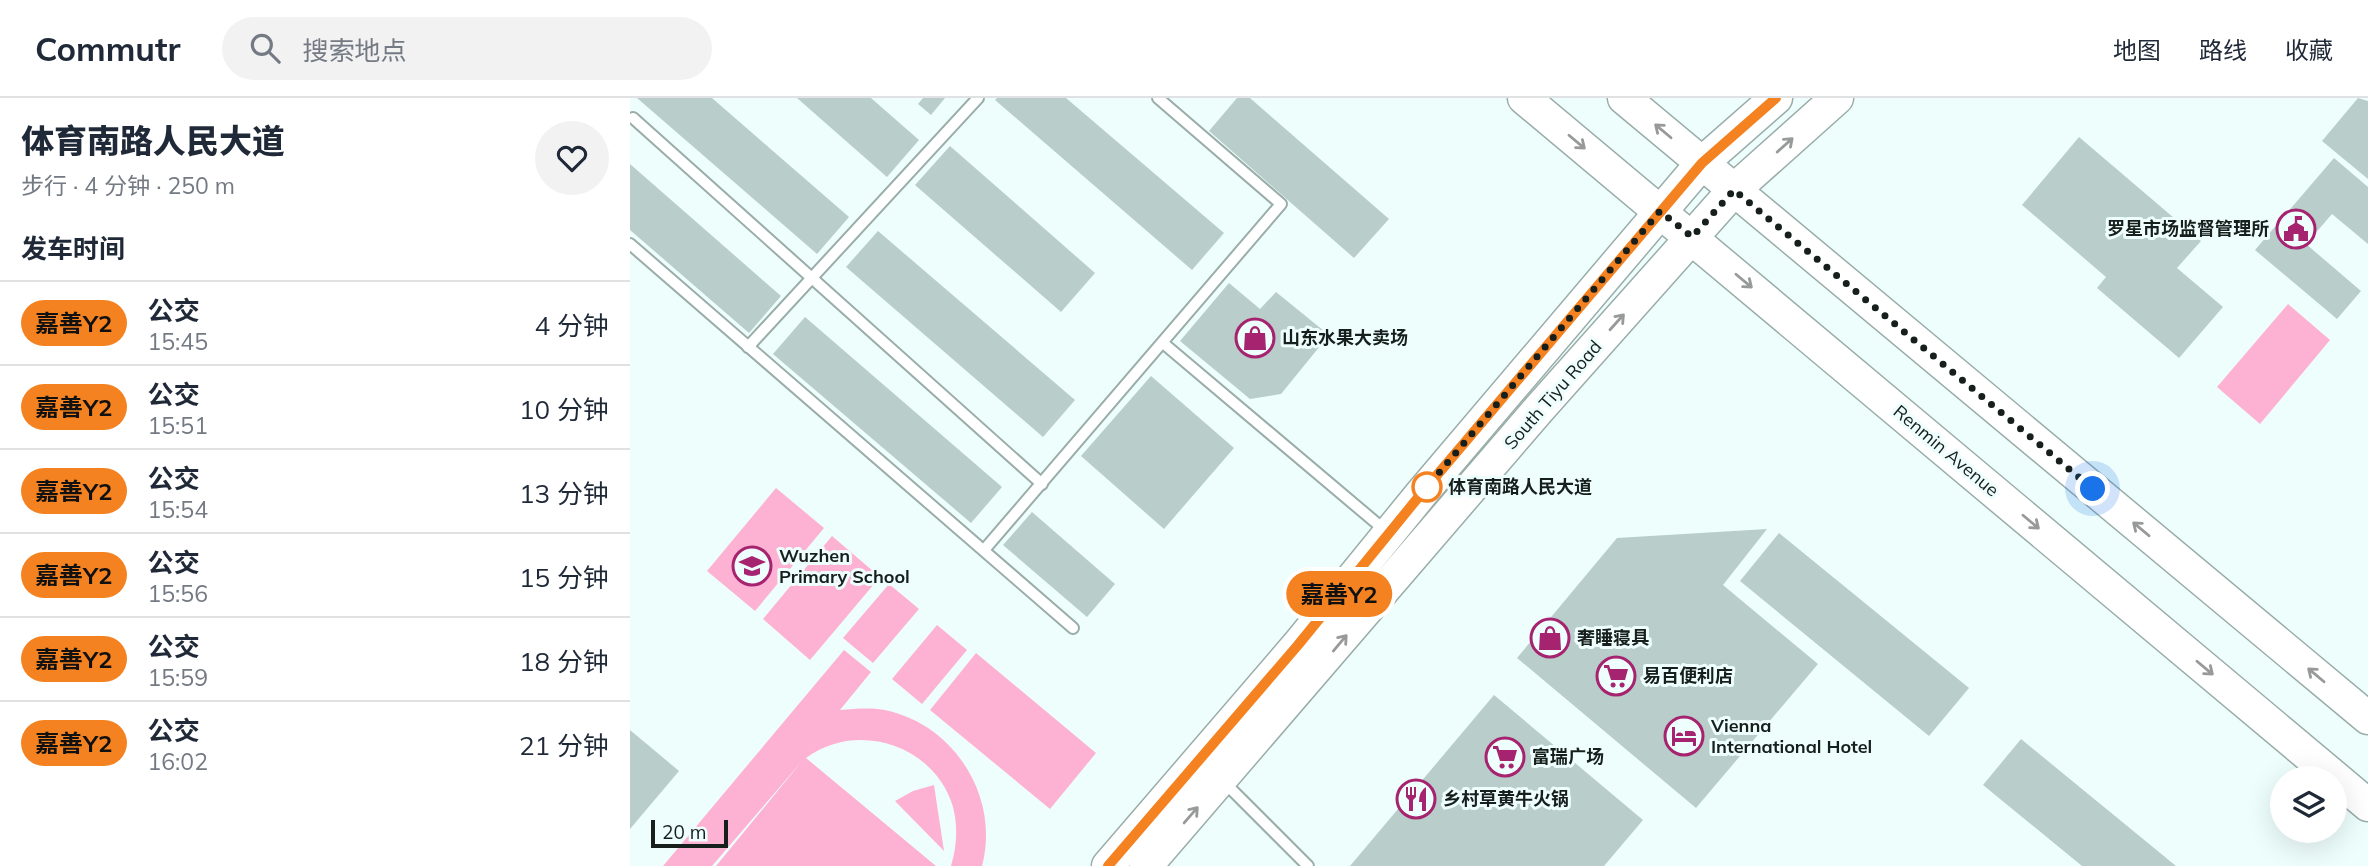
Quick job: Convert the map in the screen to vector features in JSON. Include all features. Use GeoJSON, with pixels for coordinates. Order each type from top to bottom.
{"type":"FeatureCollection","features":[{"type":"Feature","properties":{"kind":"main road","name":"Renmin Avenue"},"geometry":{"type":"LineString","coordinates":[[1524,98],[2368,805]]}},
{"type":"Feature","properties":{"kind":"main road"},"geometry":{"type":"LineString","coordinates":[[1624,98],[2368,718]]}},
{"type":"Feature","properties":{"kind":"main road","name":"South Tiyu Road"},"geometry":{"type":"LineString","coordinates":[[1108,866],[1660,211],[1702,163],[1776,98]]}},
{"type":"Feature","properties":{"kind":"main road","name":"South Tiyu Road"},"geometry":{"type":"LineString","coordinates":[[1146,866],[1539,409],[1734,190],[1837,98]]}},
{"type":"Feature","properties":{"kind":"lane"},"geometry":{"type":"LineString","coordinates":[[748,347],[978,98]]}},
{"type":"Feature","properties":{"kind":"lane"},"geometry":{"type":"LineString","coordinates":[[984,550],[1281,204],[1158,98]]}},
{"type":"Feature","properties":{"kind":"lane"},"geometry":{"type":"LineString","coordinates":[[633,118],[1042,484]]}},
{"type":"Feature","properties":{"kind":"lane"},"geometry":{"type":"LineString","coordinates":[[630,244],[1073,628]]}},
{"type":"Feature","properties":{"kind":"lane"},"geometry":{"type":"LineString","coordinates":[[1163,343],[1389,534]]}},
{"type":"Feature","properties":{"kind":"lane"},"geometry":{"type":"LineString","coordinates":[[1221,779],[1308,866]]}},
{"type":"Feature","properties":{"kind":"shaded area"},"geometry":{"type":"Polygon","coordinates":[[[2288,304],[2330,340],[2260,424],[2217,387],[2288,304]]]}},
{"type":"Feature","properties":{"kind":"shaded area"},"geometry":{"type":"Polygon","coordinates":[[[776,488],[824,528],[755,611],[707,571],[776,488]]]}},
{"type":"Feature","properties":{"kind":"shaded area"},"geometry":{"type":"Polygon","coordinates":[[[832,536],[880,577],[810,660],[763,619],[832,536]]]}},
{"type":"Feature","properties":{"kind":"shaded area"},"geometry":{"type":"Polygon","coordinates":[[[889,584],[919,609],[873,663],[843,638],[889,584]]]}},
{"type":"Feature","properties":{"kind":"shaded area"},"geometry":{"type":"Polygon","coordinates":[[[937,625],[967,650],[922,704],[892,679],[937,625]]]}},
{"type":"Feature","properties":{"kind":"shaded area"},"geometry":{"type":"Polygon","coordinates":[[[844,650],[871,672],[840,710],[878,709],[904,716],[928,728],[948,744],[964,765],[977,788],[984,813],[986,839],[982,866],[951,866],[956,837],[953,807],[944,786],[930,768],[912,754],[892,745],[870,740],[848,741],[826,747],[806,758],[936,866],[716,866],[803,760],[712,866],[663,866],[844,650]]]}},
{"type":"Feature","properties":{"kind":"shaded area"},"geometry":{"type":"Polygon","coordinates":[[[976,653],[1096,753],[1050,809],[930,710],[976,653]]]}},
{"type":"Feature","properties":{"kind":"shaded area"},"geometry":{"type":"Polygon","coordinates":[[[934,785],[944,851],[895,801],[913,791],[934,785]]]}},
{"type":"Feature","properties":{"kind":"building"},"geometry":{"type":"Polygon","coordinates":[[[637,98],[712,98],[849,217],[817,254],[637,98]]]}},
{"type":"Feature","properties":{"kind":"building"},"geometry":{"type":"Polygon","coordinates":[[[797,98],[871,98],[919,140],[887,177],[797,98]]]}},
{"type":"Feature","properties":{"kind":"building"},"geometry":{"type":"Polygon","coordinates":[[[923,98],[945,98],[931,115],[918,104],[923,98]]]}},
{"type":"Feature","properties":{"kind":"building"},"geometry":{"type":"Polygon","coordinates":[[[1066,98],[1224,233],[1192,270],[995,100],[1066,98]]]}},
{"type":"Feature","properties":{"kind":"building"},"geometry":{"type":"Polygon","coordinates":[[[1237,98],[1250,98],[1389,219],[1354,258],[1209,131],[1237,98]]]}},
{"type":"Feature","properties":{"kind":"building"},"geometry":{"type":"Polygon","coordinates":[[[2358,98],[2368,101],[2368,179],[2322,141],[2358,98]]]}},
{"type":"Feature","properties":{"kind":"building"},"geometry":{"type":"Polygon","coordinates":[[[2079,137],[2201,241],[2177,268],[2223,307],[2179,358],[2097,288],[2106,277],[2022,205],[2079,137]]]}},
{"type":"Feature","properties":{"kind":"building"},"geometry":{"type":"Polygon","coordinates":[[[950,146],[1095,273],[1061,312],[915,185],[950,146]]]}},
{"type":"Feature","properties":{"kind":"building","name":"罗星市场监督管理所"},"geometry":{"type":"Polygon","coordinates":[[[2334,158],[2368,187],[2368,244],[2332,214],[2306,244],[2361,291],[2337,319],[2255,250],[2334,158]]]}},
{"type":"Feature","properties":{"kind":"building"},"geometry":{"type":"Polygon","coordinates":[[[630,164],[781,296],[749,333],[630,230],[630,164]]]}},
{"type":"Feature","properties":{"kind":"building"},"geometry":{"type":"Polygon","coordinates":[[[878,231],[1075,400],[1043,437],[846,267],[878,231]]]}},
{"type":"Feature","properties":{"kind":"building","name":"山东水果大卖场"},"geometry":{"type":"Polygon","coordinates":[[[1229,283],[1260,309],[1276,292],[1329,335],[1281,394],[1250,399],[1180,341],[1229,283]]]}},
{"type":"Feature","properties":{"kind":"building"},"geometry":{"type":"Polygon","coordinates":[[[805,317],[1002,487],[971,523],[773,354],[805,317]]]}},
{"type":"Feature","properties":{"kind":"building"},"geometry":{"type":"Polygon","coordinates":[[[1151,376],[1234,448],[1164,529],[1081,456],[1151,376]]]}},
{"type":"Feature","properties":{"kind":"building"},"geometry":{"type":"Polygon","coordinates":[[[1032,512],[1115,584],[1087,617],[1003,545],[1032,512]]]}},
{"type":"Feature","properties":{"kind":"building","name":"Vienna International Hotel"},"geometry":{"type":"Polygon","coordinates":[[[1767,529],[1723,585],[1818,664],[1696,808],[1517,658],[1617,538],[1767,529]]]}},
{"type":"Feature","properties":{"kind":"building"},"geometry":{"type":"Polygon","coordinates":[[[1779,533],[1969,688],[1929,736],[1740,581],[1779,533]]]}},
{"type":"Feature","properties":{"kind":"building","name":"富瑞广场"},"geometry":{"type":"Polygon","coordinates":[[[1494,695],[1643,820],[1604,866],[1350,866],[1494,695]]]}},
{"type":"Feature","properties":{"kind":"building"},"geometry":{"type":"Polygon","coordinates":[[[630,730],[679,771],[630,829],[630,730]]]}},
{"type":"Feature","properties":{"kind":"building"},"geometry":{"type":"Polygon","coordinates":[[[2021,739],[2176,866],[2082,866],[1983,785],[2021,739]]]}},
{"type":"Feature","properties":{"kind":"bus line","name":"嘉善Y2"},"geometry":{"type":"LineString","coordinates":[[1108,866],[1298,645],[1421,494],[1702,163],[1776,98]]}},
{"type":"Feature","properties":{"kind":"place","name":"罗星市场监督管理所"},"geometry":{"type":"Point","coordinates":[2296,229]}},
{"type":"Feature","properties":{"kind":"place","name":"山东水果大卖场"},"geometry":{"type":"Point","coordinates":[1255,338]}},
{"type":"Feature","properties":{"kind":"place","name":"体育南路人民大道"},"geometry":{"type":"Point","coordinates":[1427,487]}},
{"type":"Feature","properties":{"kind":"place","name":"Wuzhen Primary School"},"geometry":{"type":"Point","coordinates":[752,566]}},
{"type":"Feature","properties":{"kind":"place","name":"奢睡寝具"},"geometry":{"type":"Point","coordinates":[1550,638]}},
{"type":"Feature","properties":{"kind":"place","name":"易百便利店"},"geometry":{"type":"Point","coordinates":[1616,676]}},
{"type":"Feature","properties":{"kind":"place","name":"Vienna International Hotel"},"geometry":{"type":"Point","coordinates":[1684,736]}},
{"type":"Feature","properties":{"kind":"place","name":"富瑞广场"},"geometry":{"type":"Point","coordinates":[1505,757]}},
{"type":"Feature","properties":{"kind":"place","name":"乡村草黄牛火锅"},"geometry":{"type":"Point","coordinates":[1416,799]}},
{"type":"Feature","properties":{"kind":"route"},"geometry":{"type":"LineString","coordinates":[[1427,487],[1421,494],[1660,211],[1692,237],[1734,190],[2093,489]]}}]}
